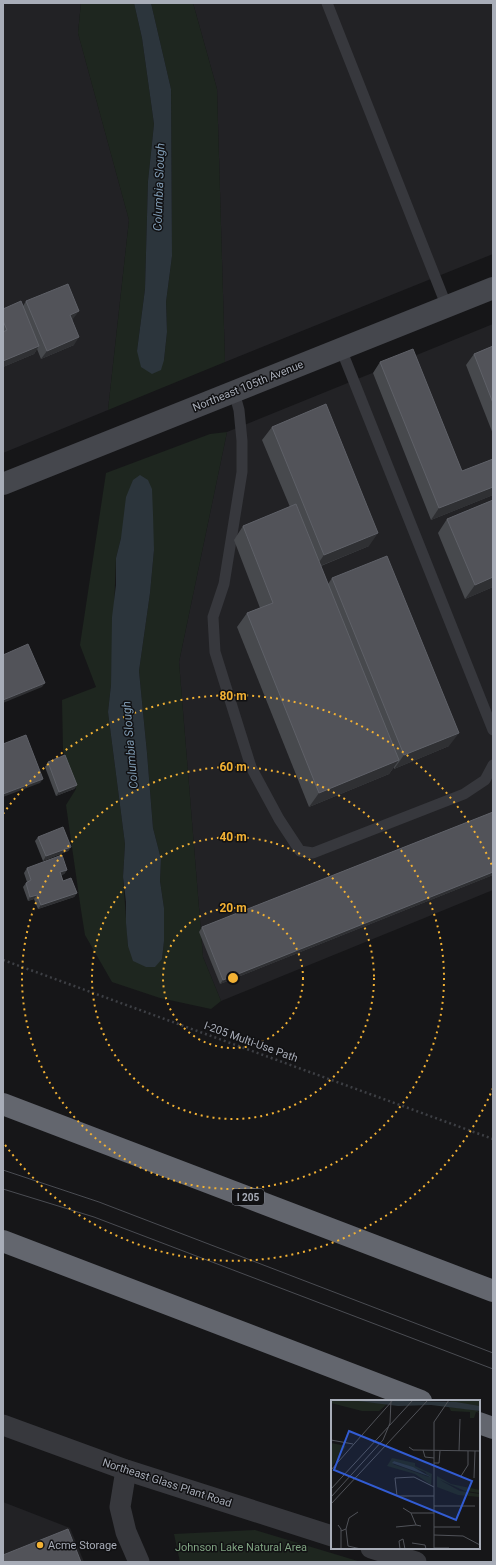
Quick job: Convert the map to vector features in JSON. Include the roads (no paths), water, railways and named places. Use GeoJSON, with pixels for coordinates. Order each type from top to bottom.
{"type":"FeatureCollection","features":[{"type":"Feature","properties":{"kind":"highway","name":"I 205"},"geometry":{"type":"LineString","coordinates":[[3,1104],[493,1291]]}},
{"type":"Feature","properties":{"kind":"highway"},"geometry":{"type":"LineString","coordinates":[[3,1241],[418,1400]]}},
{"type":"Feature","properties":{"kind":"highway"},"geometry":{"type":"LineString","coordinates":[[480,1423],[493,1428]]}},
{"type":"Feature","properties":{"kind":"street","name":"Northeast 105th Avenue"},"geometry":{"type":"LineString","coordinates":[[3,484],[493,288]]}},
{"type":"Feature","properties":{"kind":"street","name":"Northeast Glass Plant Road"},"geometry":{"type":"LineString","coordinates":[[3,1425],[126,1470],[331,1536]]}},
{"type":"Feature","properties":{"kind":"street"},"geometry":{"type":"LineString","coordinates":[[126,1470],[120,1508],[126,1532],[140,1562]]}},
{"type":"Feature","properties":{"kind":"street"},"geometry":{"type":"LineString","coordinates":[[374,1549],[416,1562]]}},
{"type":"Feature","properties":{"kind":"lane"},"geometry":{"type":"LineString","coordinates":[[327,3],[447,307]]}},
{"type":"Feature","properties":{"kind":"lane"},"geometry":{"type":"LineString","coordinates":[[341,349],[493,730]]}},
{"type":"Feature","properties":{"kind":"lane"},"geometry":{"type":"LineString","coordinates":[[234,392],[239,410],[242,440],[242,472],[224,584],[213,617],[215,652],[251,767],[279,819],[300,851],[313,853],[464,794],[485,780],[493,765]]}},
{"type":"Feature","properties":{"kind":"water","name":"Columbia Slough"},"geometry":{"type":"Polygon","coordinates":[[[134,3],[151,3],[171,89],[172,256],[166,302],[167,332],[164,360],[161,370],[152,374],[141,367],[137,351],[145,289],[148,181],[154,124],[142,38],[134,3]]]}},
{"type":"Feature","properties":{"kind":"water","name":"Columbia Slough"},"geometry":{"type":"Polygon","coordinates":[[[140,475],[148,480],[152,489],[153,514],[154,550],[150,593],[139,671],[153,828],[161,859],[160,881],[164,908],[164,941],[162,959],[155,967],[146,967],[133,961],[128,946],[123,877],[125,844],[108,712],[111,685],[112,617],[116,585],[116,558],[121,538],[126,497],[133,480],[140,475]]]}},
{"type":"Feature","properties":{"kind":"tram line"},"geometry":{"type":"LineString","coordinates":[[3,1170],[99,1202],[493,1353]]}},
{"type":"Feature","properties":{"kind":"tram line"},"geometry":{"type":"LineString","coordinates":[[3,1189],[94,1217],[493,1369]]}},
{"type":"Feature","properties":{"kind":"place","name":"Acme Storage"},"geometry":{"type":"Point","coordinates":[40,1545]}},
{"type":"Feature","properties":{"kind":"park label","name":"Johnson Lake Natural Area"},"geometry":{"type":"Point","coordinates":[241,1547]}}]}
